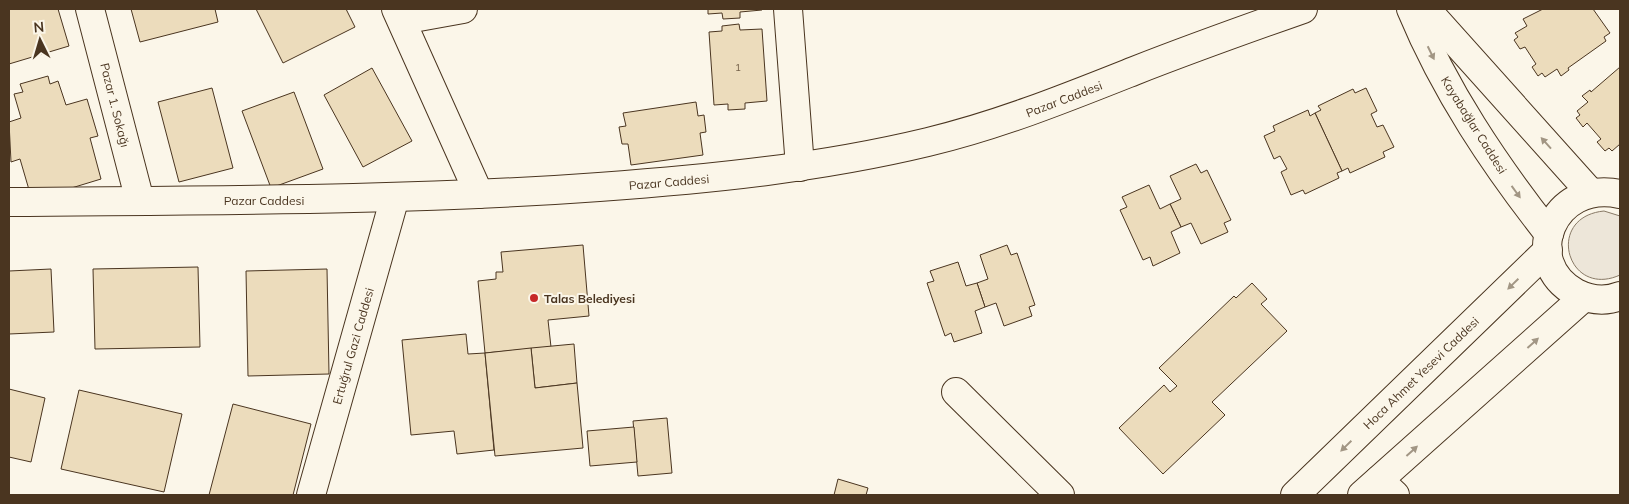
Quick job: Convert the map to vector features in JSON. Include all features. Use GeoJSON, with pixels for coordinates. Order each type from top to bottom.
{"type":"FeatureCollection","features":[{"type":"Feature","properties":{"kind":"street","name":"Pazar 1. Sokağı"},"geometry":{"type":"LineString","coordinates":[[90,9],[140,201]]}},
{"type":"Feature","properties":{"kind":"street"},"geometry":{"type":"LineString","coordinates":[[463,9],[399,14],[479,194]]}},
{"type":"Feature","properties":{"kind":"street"},"geometry":{"type":"LineString","coordinates":[[788,9],[800,167]]}},
{"type":"Feature","properties":{"kind":"street","name":"Pazar Caddesi"},"geometry":{"type":"LineString","coordinates":[[9,202],[292,200],[479,194],[666,182],[800,167],[929,142],[991,125],[1053,104],[1204,44],[1303,9]]}},
{"type":"Feature","properties":{"kind":"street","name":"Kayabağlar Caddesi"},"geometry":{"type":"LineString","coordinates":[[1411,9],[1449,88],[1482,144],[1548,242],[1551,265],[1559,279],[1570,290],[1584,297]]}},
{"type":"Feature","properties":{"kind":"street"},"geometry":{"type":"LineString","coordinates":[[1426,9],[1590,192]]}},
{"type":"Feature","properties":{"kind":"street"},"geometry":{"type":"LineString","coordinates":[[1548,242],[1554,220],[1563,207],[1576,198],[1590,192],[1606,191],[1620,194]]}},
{"type":"Feature","properties":{"kind":"street","name":"Ertuğrul Gazi Caddesi"},"geometry":{"type":"LineString","coordinates":[[311,495],[395,197]]}},
{"type":"Feature","properties":{"kind":"street","name":"Hoca Ahmet Yesevi Caddesi"},"geometry":{"type":"LineString","coordinates":[[1295,495],[1548,242]]}},
{"type":"Feature","properties":{"kind":"street"},"geometry":{"type":"LineString","coordinates":[[1379,490],[1584,297],[1599,300],[1618,299]]}},
{"type":"Feature","properties":{"kind":"street"},"geometry":{"type":"LineString","coordinates":[[956,392],[1060,495]]}},
{"type":"Feature","properties":{"kind":"shaded area"},"geometry":{"type":"Polygon","coordinates":[[[1604,211],[1620,216],[1620,275],[1602,279],[1587,276],[1576,267],[1570,254],[1569,240],[1574,227],[1585,216],[1604,211]]]}},
{"type":"Feature","properties":{"kind":"building"},"geometry":{"type":"Polygon","coordinates":[[[9,9],[58,9],[69,46],[9,64],[9,9]]]}},
{"type":"Feature","properties":{"kind":"building"},"geometry":{"type":"Polygon","coordinates":[[[131,9],[215,9],[218,22],[140,42],[131,9]]]}},
{"type":"Feature","properties":{"kind":"building"},"geometry":{"type":"Polygon","coordinates":[[[256,9],[346,9],[355,27],[283,63],[256,9]]]}},
{"type":"Feature","properties":{"kind":"building"},"geometry":{"type":"Polygon","coordinates":[[[708,9],[762,10],[740,12],[740,18],[723,19],[722,13],[708,14],[708,9]]]}},
{"type":"Feature","properties":{"kind":"building"},"geometry":{"type":"Polygon","coordinates":[[[1543,9],[1593,9],[1610,33],[1604,37],[1606,41],[1568,68],[1569,70],[1561,76],[1557,69],[1545,77],[1542,73],[1538,76],[1532,67],[1536,64],[1525,47],[1520,49],[1514,40],[1518,37],[1515,33],[1527,26],[1523,19],[1543,9]]]}},
{"type":"Feature","properties":{"kind":"building"},"geometry":{"type":"Polygon","coordinates":[[[739,24],[740,30],[762,29],[767,101],[745,103],[745,109],[728,110],[728,104],[714,105],[709,32],[722,31],[722,26],[739,24]]]}},
{"type":"Feature","properties":{"kind":"building"},"geometry":{"type":"Polygon","coordinates":[[[1620,67],[1620,144],[1612,151],[1609,148],[1605,151],[1597,142],[1601,139],[1587,123],[1583,127],[1576,118],[1580,115],[1577,111],[1588,102],[1582,96],[1590,90],[1591,92],[1620,67]]]}},
{"type":"Feature","properties":{"kind":"building"},"geometry":{"type":"Polygon","coordinates":[[[372,68],[412,141],[363,167],[324,95],[372,68]]]}},
{"type":"Feature","properties":{"kind":"building"},"geometry":{"type":"Polygon","coordinates":[[[48,76],[50,84],[58,81],[66,105],[87,99],[98,136],[90,138],[101,179],[32,200],[20,159],[11,162],[9,122],[21,118],[14,94],[23,92],[20,84],[48,76]]]}},
{"type":"Feature","properties":{"kind":"building"},"geometry":{"type":"Polygon","coordinates":[[[212,88],[233,168],[179,182],[158,102],[212,88]]]}},
{"type":"Feature","properties":{"kind":"building"},"geometry":{"type":"Polygon","coordinates":[[[1366,88],[1377,111],[1371,114],[1377,127],[1383,125],[1394,147],[1383,152],[1385,157],[1350,173],[1348,168],[1342,171],[1315,113],[1321,110],[1318,106],[1353,89],[1355,93],[1366,88]]]}},
{"type":"Feature","properties":{"kind":"building"},"geometry":{"type":"Polygon","coordinates":[[[294,92],[323,169],[271,188],[242,111],[294,92]]]}},
{"type":"Feature","properties":{"kind":"building"},"geometry":{"type":"Polygon","coordinates":[[[696,102],[698,116],[704,115],[706,132],[700,133],[703,155],[631,165],[628,144],[622,144],[619,127],[626,126],[623,113],[696,102]]]}},
{"type":"Feature","properties":{"kind":"building"},"geometry":{"type":"Polygon","coordinates":[[[1308,110],[1310,116],[1315,113],[1342,171],[1337,173],[1339,178],[1305,194],[1303,190],[1291,195],[1281,172],[1287,169],[1280,156],[1274,159],[1264,136],[1275,131],[1273,126],[1308,110]]]}},
{"type":"Feature","properties":{"kind":"building"},"geometry":{"type":"Polygon","coordinates":[[[1196,164],[1201,173],[1207,170],[1231,220],[1224,223],[1228,232],[1201,244],[1191,223],[1181,227],[1170,204],[1181,199],[1170,176],[1196,164]]]}},
{"type":"Feature","properties":{"kind":"building"},"geometry":{"type":"Polygon","coordinates":[[[1149,185],[1160,209],[1170,204],[1181,227],[1171,232],[1180,253],[1153,266],[1150,257],[1143,260],[1120,210],[1127,207],[1122,197],[1149,185]]]}},
{"type":"Feature","properties":{"kind":"building","name":"Talas Belediyesi"},"geometry":{"type":"Polygon","coordinates":[[[583,245],[589,316],[548,320],[551,347],[485,353],[478,281],[496,279],[496,272],[503,272],[501,252],[583,245]]]}},
{"type":"Feature","properties":{"kind":"building"},"geometry":{"type":"Polygon","coordinates":[[[1007,245],[1011,255],[1017,253],[1035,305],[1029,307],[1032,316],[1004,326],[996,303],[985,307],[977,283],[988,279],[980,255],[1007,245]]]}},
{"type":"Feature","properties":{"kind":"building"},"geometry":{"type":"Polygon","coordinates":[[[958,262],[966,286],[977,283],[985,307],[975,311],[982,333],[954,342],[951,333],[945,336],[927,283],[934,281],[930,271],[958,262]]]}},
{"type":"Feature","properties":{"kind":"building"},"geometry":{"type":"Polygon","coordinates":[[[198,267],[200,347],[95,349],[93,269],[198,267]]]}},
{"type":"Feature","properties":{"kind":"building"},"geometry":{"type":"Polygon","coordinates":[[[51,269],[54,332],[9,334],[9,271],[51,269]]]}},
{"type":"Feature","properties":{"kind":"building"},"geometry":{"type":"Polygon","coordinates":[[[327,269],[329,374],[248,376],[246,271],[327,269]]]}},
{"type":"Feature","properties":{"kind":"building"},"geometry":{"type":"Polygon","coordinates":[[[1252,283],[1267,299],[1261,304],[1287,331],[1212,402],[1225,415],[1163,474],[1119,428],[1164,385],[1170,392],[1177,386],[1159,368],[1234,296],[1236,298],[1252,283]]]}},
{"type":"Feature","properties":{"kind":"building"},"geometry":{"type":"Polygon","coordinates":[[[466,334],[468,354],[485,353],[494,450],[457,454],[454,431],[411,435],[402,340],[466,334]]]}},
{"type":"Feature","properties":{"kind":"building"},"geometry":{"type":"Polygon","coordinates":[[[574,344],[577,383],[535,388],[531,348],[574,344]]]}},
{"type":"Feature","properties":{"kind":"building"},"geometry":{"type":"Polygon","coordinates":[[[531,348],[535,388],[577,383],[583,448],[495,456],[485,353],[531,348]]]}},
{"type":"Feature","properties":{"kind":"building"},"geometry":{"type":"Polygon","coordinates":[[[9,389],[45,398],[31,462],[9,457],[9,389]]]}},
{"type":"Feature","properties":{"kind":"building"},"geometry":{"type":"Polygon","coordinates":[[[79,390],[182,414],[164,492],[61,469],[79,390]]]}},
{"type":"Feature","properties":{"kind":"building"},"geometry":{"type":"Polygon","coordinates":[[[233,404],[311,424],[293,495],[209,495],[233,404]]]}},
{"type":"Feature","properties":{"kind":"building"},"geometry":{"type":"Polygon","coordinates":[[[667,418],[672,473],[638,476],[633,421],[667,418]]]}},
{"type":"Feature","properties":{"kind":"building"},"geometry":{"type":"Polygon","coordinates":[[[634,427],[637,462],[590,466],[587,431],[634,427]]]}},
{"type":"Feature","properties":{"kind":"building"},"geometry":{"type":"Polygon","coordinates":[[[838,479],[868,488],[866,495],[834,495],[838,479]]]}},
{"type":"Feature","properties":{"kind":"place","name":"Talas Belediyesi"},"geometry":{"type":"Point","coordinates":[534,298]}}]}
